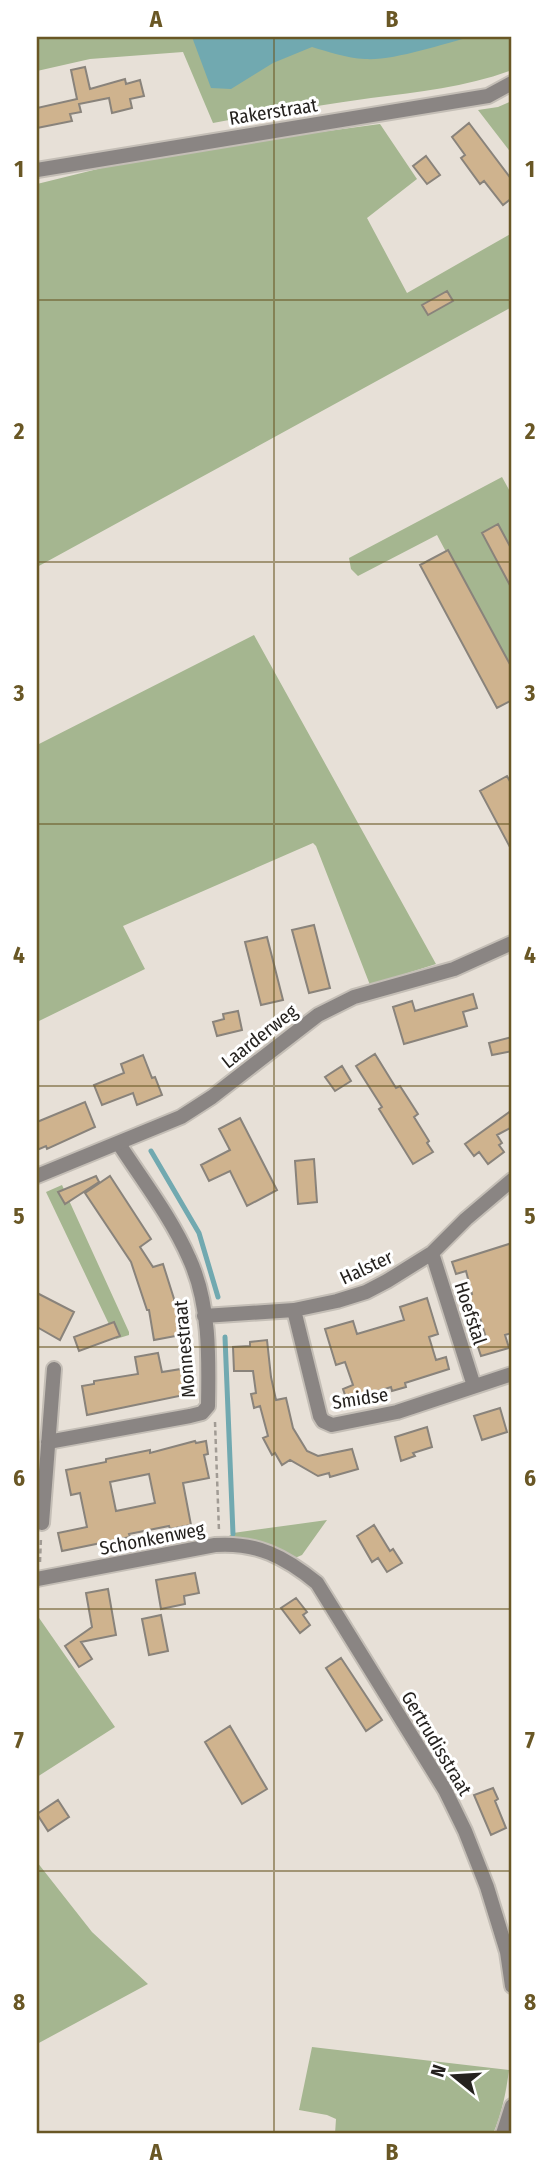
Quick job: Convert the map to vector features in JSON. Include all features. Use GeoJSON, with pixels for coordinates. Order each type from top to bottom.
{"type":"FeatureCollection","features":[{"type":"Feature","properties":{"kind":"street","name":"Rakerstraat"},"geometry":{"type":"LineString","coordinates":[[37,170],[488,96],[512,83]]}},
{"type":"Feature","properties":{"kind":"street","name":"Laarderweg"},"geometry":{"type":"LineString","coordinates":[[37,1176],[181,1117],[212,1097],[318,1015],[354,997],[454,969],[512,943]]}},
{"type":"Feature","properties":{"kind":"street","name":"Monnestraat"},"geometry":{"type":"LineString","coordinates":[[48,1442],[190,1416],[202,1413],[208,1406],[202,1297],[190,1260],[172,1224],[119,1144]]}},
{"type":"Feature","properties":{"kind":"street","name":"Halster"},"geometry":{"type":"LineString","coordinates":[[204,1316],[293,1310],[366,1292],[432,1253],[466,1219],[512,1180]]}},
{"type":"Feature","properties":{"kind":"street","name":"Hoefstal"},"geometry":{"type":"LineString","coordinates":[[432,1253],[474,1385]]}},
{"type":"Feature","properties":{"kind":"street","name":"Smidse"},"geometry":{"type":"LineString","coordinates":[[293,1310],[320,1416],[323,1421],[332,1425],[397,1412],[512,1374]]}},
{"type":"Feature","properties":{"kind":"street"},"geometry":{"type":"LineString","coordinates":[[42,1523],[54,1369]]}},
{"type":"Feature","properties":{"kind":"street","name":"Schonkenweg"},"geometry":{"type":"LineString","coordinates":[[38,1578],[219,1545],[242,1546],[274,1553]]}},
{"type":"Feature","properties":{"kind":"street","name":"Gertrudisstraat"},"geometry":{"type":"LineString","coordinates":[[274,1553],[317,1583],[445,1790],[487,1887],[507,1952],[512,1986]]}},
{"type":"Feature","properties":{"kind":"street"},"geometry":{"type":"LineString","coordinates":[[503,2134],[512,2106]]}},
{"type":"Feature","properties":{"kind":"path"},"geometry":{"type":"LineString","coordinates":[[208,1406],[215,1410],[219,1545]]}},
{"type":"Feature","properties":{"kind":"path"},"geometry":{"type":"LineString","coordinates":[[38,1578],[42,1523]]}},
{"type":"Feature","properties":{"kind":"green space"},"geometry":{"type":"Polygon","coordinates":[[[37,37],[512,37],[512,70],[443,88],[213,123],[183,52],[90,59],[37,71],[37,37]]]}},
{"type":"Feature","properties":{"kind":"green space"},"geometry":{"type":"Polygon","coordinates":[[[512,101],[512,154],[478,110],[498,107],[512,101]]]}},
{"type":"Feature","properties":{"kind":"green space"},"geometry":{"type":"Polygon","coordinates":[[[380,124],[417,179],[367,218],[407,293],[512,233],[512,307],[37,567],[37,184],[126,162],[380,124]]]}},
{"type":"Feature","properties":{"kind":"green space"},"geometry":{"type":"Polygon","coordinates":[[[502,477],[512,495],[512,675],[437,535],[358,576],[351,569],[349,558],[502,477]]]}},
{"type":"Feature","properties":{"kind":"green space"},"geometry":{"type":"Polygon","coordinates":[[[254,635],[436,964],[370,985],[313,843],[123,926],[145,969],[37,1022],[37,745],[254,635]]]}},
{"type":"Feature","properties":{"kind":"green space"},"geometry":{"type":"Polygon","coordinates":[[[62,1185],[129,1335],[116,1339],[46,1192],[62,1185]]]}},
{"type":"Feature","properties":{"kind":"green space"},"geometry":{"type":"Polygon","coordinates":[[[327,1520],[302,1555],[295,1558],[277,1549],[225,1539],[233,1533],[327,1520]]]}},
{"type":"Feature","properties":{"kind":"green space"},"geometry":{"type":"Polygon","coordinates":[[[37,1615],[115,1727],[37,1777],[37,1615]]]}},
{"type":"Feature","properties":{"kind":"green space"},"geometry":{"type":"Polygon","coordinates":[[[37,1862],[92,1932],[148,1984],[37,2044],[37,1862]]]}},
{"type":"Feature","properties":{"kind":"green space"},"geometry":{"type":"Polygon","coordinates":[[[312,2047],[509,2070],[503,2103],[493,2134],[335,2134],[336,2119],[299,2110],[312,2047]]]}},
{"type":"Feature","properties":{"kind":"water"},"geometry":{"type":"Polygon","coordinates":[[[192,37],[471,37],[403,55],[376,59],[338,55],[312,47],[273,63],[231,89],[211,88],[192,37]]]}},
{"type":"Feature","properties":{"kind":"building"},"geometry":{"type":"Polygon","coordinates":[[[85,67],[90,89],[125,79],[126,84],[140,80],[144,96],[130,99],[132,108],[112,113],[109,98],[79,104],[81,112],[70,114],[72,121],[37,128],[37,108],[77,99],[71,70],[85,67]]]}},
{"type":"Feature","properties":{"kind":"building"},"geometry":{"type":"Polygon","coordinates":[[[469,123],[512,180],[512,198],[503,205],[484,181],[480,184],[461,158],[465,155],[452,137],[469,123]]]}},
{"type":"Feature","properties":{"kind":"building"},"geometry":{"type":"Polygon","coordinates":[[[426,156],[440,175],[427,184],[413,166],[426,156]]]}},
{"type":"Feature","properties":{"kind":"building"},"geometry":{"type":"Polygon","coordinates":[[[447,291],[453,301],[428,315],[422,305],[447,291]]]}},
{"type":"Feature","properties":{"kind":"building"},"geometry":{"type":"Polygon","coordinates":[[[498,524],[512,550],[512,589],[482,533],[498,524]]]}},
{"type":"Feature","properties":{"kind":"building"},"geometry":{"type":"Polygon","coordinates":[[[448,550],[512,668],[512,700],[497,708],[420,565],[448,550]]]}},
{"type":"Feature","properties":{"kind":"building"},"geometry":{"type":"Polygon","coordinates":[[[507,776],[512,785],[512,851],[480,791],[507,776]]]}},
{"type":"Feature","properties":{"kind":"building"},"geometry":{"type":"Polygon","coordinates":[[[314,925],[330,988],[309,993],[292,930],[314,925]]]}},
{"type":"Feature","properties":{"kind":"building"},"geometry":{"type":"Polygon","coordinates":[[[267,937],[283,1000],[261,1005],[245,942],[267,937]]]}},
{"type":"Feature","properties":{"kind":"building"},"geometry":{"type":"Polygon","coordinates":[[[473,994],[477,1008],[463,1012],[467,1026],[404,1044],[393,1007],[412,1001],[415,1011],[473,994]]]}},
{"type":"Feature","properties":{"kind":"building"},"geometry":{"type":"Polygon","coordinates":[[[238,1011],[242,1030],[217,1036],[213,1022],[224,1019],[223,1014],[238,1011]]]}},
{"type":"Feature","properties":{"kind":"building"},"geometry":{"type":"Polygon","coordinates":[[[512,1037],[512,1051],[492,1055],[489,1043],[512,1037]]]}},
{"type":"Feature","properties":{"kind":"building"},"geometry":{"type":"Polygon","coordinates":[[[375,1054],[396,1088],[400,1086],[418,1114],[414,1117],[433,1152],[413,1164],[356,1066],[375,1054]]]}},
{"type":"Feature","properties":{"kind":"building"},"geometry":{"type":"Polygon","coordinates":[[[143,1055],[162,1095],[137,1105],[133,1093],[102,1105],[94,1085],[124,1073],[121,1064],[143,1055]]]}},
{"type":"Feature","properties":{"kind":"building"},"geometry":{"type":"Polygon","coordinates":[[[342,1066],[351,1081],[335,1091],[325,1077],[342,1066]]]}},
{"type":"Feature","properties":{"kind":"building"},"geometry":{"type":"Polygon","coordinates":[[[85,1102],[95,1127],[47,1149],[46,1146],[37,1150],[37,1122],[85,1102]]]}},
{"type":"Feature","properties":{"kind":"building"},"geometry":{"type":"Polygon","coordinates":[[[512,1110],[512,1127],[497,1135],[504,1152],[488,1164],[479,1152],[474,1156],[465,1144],[512,1110]]]}},
{"type":"Feature","properties":{"kind":"building"},"geometry":{"type":"Polygon","coordinates":[[[240,1118],[277,1190],[247,1206],[230,1171],[209,1181],[201,1165],[230,1150],[219,1129],[240,1118]]]}},
{"type":"Feature","properties":{"kind":"building"},"geometry":{"type":"Polygon","coordinates":[[[314,1159],[317,1202],[298,1204],[295,1161],[314,1159]]]}},
{"type":"Feature","properties":{"kind":"building"},"geometry":{"type":"Polygon","coordinates":[[[96,1176],[99,1182],[65,1204],[58,1192],[96,1176]]]}},
{"type":"Feature","properties":{"kind":"building"},"geometry":{"type":"Polygon","coordinates":[[[110,1176],[151,1239],[140,1247],[153,1267],[163,1264],[175,1302],[181,1335],[154,1340],[149,1310],[131,1262],[85,1193],[110,1176]]]}},
{"type":"Feature","properties":{"kind":"building"},"geometry":{"type":"Polygon","coordinates":[[[512,1243],[512,1333],[505,1335],[509,1348],[481,1356],[477,1344],[487,1341],[480,1318],[470,1321],[463,1297],[472,1294],[466,1271],[456,1274],[452,1262],[512,1243]]]}},
{"type":"Feature","properties":{"kind":"building"},"geometry":{"type":"Polygon","coordinates":[[[37,1293],[74,1312],[60,1340],[37,1327],[37,1293]]]}},
{"type":"Feature","properties":{"kind":"building"},"geometry":{"type":"Polygon","coordinates":[[[427,1298],[438,1334],[429,1337],[436,1360],[446,1357],[449,1369],[405,1383],[406,1387],[392,1391],[391,1387],[347,1401],[343,1389],[353,1385],[345,1362],[336,1365],[325,1329],[353,1321],[357,1334],[404,1320],[400,1307],[427,1298]]]}},
{"type":"Feature","properties":{"kind":"building"},"geometry":{"type":"Polygon","coordinates":[[[114,1322],[120,1336],[79,1351],[74,1337],[114,1322]]]}},
{"type":"Feature","properties":{"kind":"building"},"geometry":{"type":"Polygon","coordinates":[[[267,1340],[276,1400],[286,1398],[293,1428],[307,1451],[318,1456],[352,1449],[358,1469],[330,1477],[329,1473],[318,1476],[290,1460],[282,1465],[275,1453],[272,1455],[263,1438],[268,1436],[260,1406],[254,1408],[251,1394],[256,1393],[253,1371],[234,1371],[233,1347],[250,1346],[250,1342],[267,1340]]]}},
{"type":"Feature","properties":{"kind":"building"},"geometry":{"type":"Polygon","coordinates":[[[158,1353],[162,1372],[181,1369],[186,1392],[184,1395],[87,1415],[82,1386],[94,1384],[94,1381],[138,1374],[135,1357],[158,1353]]]}},
{"type":"Feature","properties":{"kind":"building"},"geometry":{"type":"Polygon","coordinates":[[[500,1408],[507,1432],[482,1440],[474,1416],[500,1408]]]}},
{"type":"Feature","properties":{"kind":"building"},"geometry":{"type":"Polygon","coordinates":[[[427,1427],[432,1447],[413,1453],[415,1456],[401,1461],[395,1437],[427,1427]]]}},
{"type":"Feature","properties":{"kind":"building"},"geometry":{"type":"Polygon","coordinates":[[[195,1441],[206,1441],[208,1454],[204,1455],[209,1478],[183,1483],[191,1525],[170,1529],[169,1526],[129,1534],[130,1537],[62,1551],[58,1533],[87,1527],[80,1493],[71,1495],[66,1470],[150,1450],[150,1453],[195,1441]],[[149,1474],[110,1482],[116,1511],[155,1503],[149,1474]]]}},
{"type":"Feature","properties":{"kind":"building"},"geometry":{"type":"Polygon","coordinates":[[[374,1525],[390,1551],[393,1549],[402,1563],[387,1572],[378,1558],[372,1562],[357,1536],[374,1525]]]}},
{"type":"Feature","properties":{"kind":"building"},"geometry":{"type":"Polygon","coordinates":[[[195,1573],[199,1593],[184,1596],[185,1604],[161,1609],[156,1580],[195,1573]]]}},
{"type":"Feature","properties":{"kind":"building"},"geometry":{"type":"Polygon","coordinates":[[[108,1589],[116,1635],[81,1642],[92,1659],[79,1667],[65,1646],[92,1627],[86,1593],[108,1589]]]}},
{"type":"Feature","properties":{"kind":"building"},"geometry":{"type":"Polygon","coordinates":[[[296,1598],[307,1612],[303,1615],[310,1625],[300,1633],[281,1608],[296,1598]]]}},
{"type":"Feature","properties":{"kind":"building"},"geometry":{"type":"Polygon","coordinates":[[[161,1615],[168,1651],[149,1655],[142,1619],[161,1615]]]}},
{"type":"Feature","properties":{"kind":"building"},"geometry":{"type":"Polygon","coordinates":[[[341,1658],[382,1720],[366,1731],[326,1668],[341,1658]]]}},
{"type":"Feature","properties":{"kind":"building"},"geometry":{"type":"Polygon","coordinates":[[[230,1726],[267,1789],[242,1804],[205,1742],[230,1726]]]}},
{"type":"Feature","properties":{"kind":"building"},"geometry":{"type":"Polygon","coordinates":[[[493,1788],[498,1799],[495,1801],[506,1828],[491,1835],[474,1795],[493,1788]]]}},
{"type":"Feature","properties":{"kind":"building"},"geometry":{"type":"Polygon","coordinates":[[[58,1800],[69,1817],[48,1831],[37,1814],[58,1800]]]}},
{"type":"Feature","properties":{"kind":"waterway"},"geometry":{"type":"LineString","coordinates":[[151,1151],[199,1233],[218,1297]]}},
{"type":"Feature","properties":{"kind":"waterway"},"geometry":{"type":"LineString","coordinates":[[225,1337],[233,1534]]}}]}
